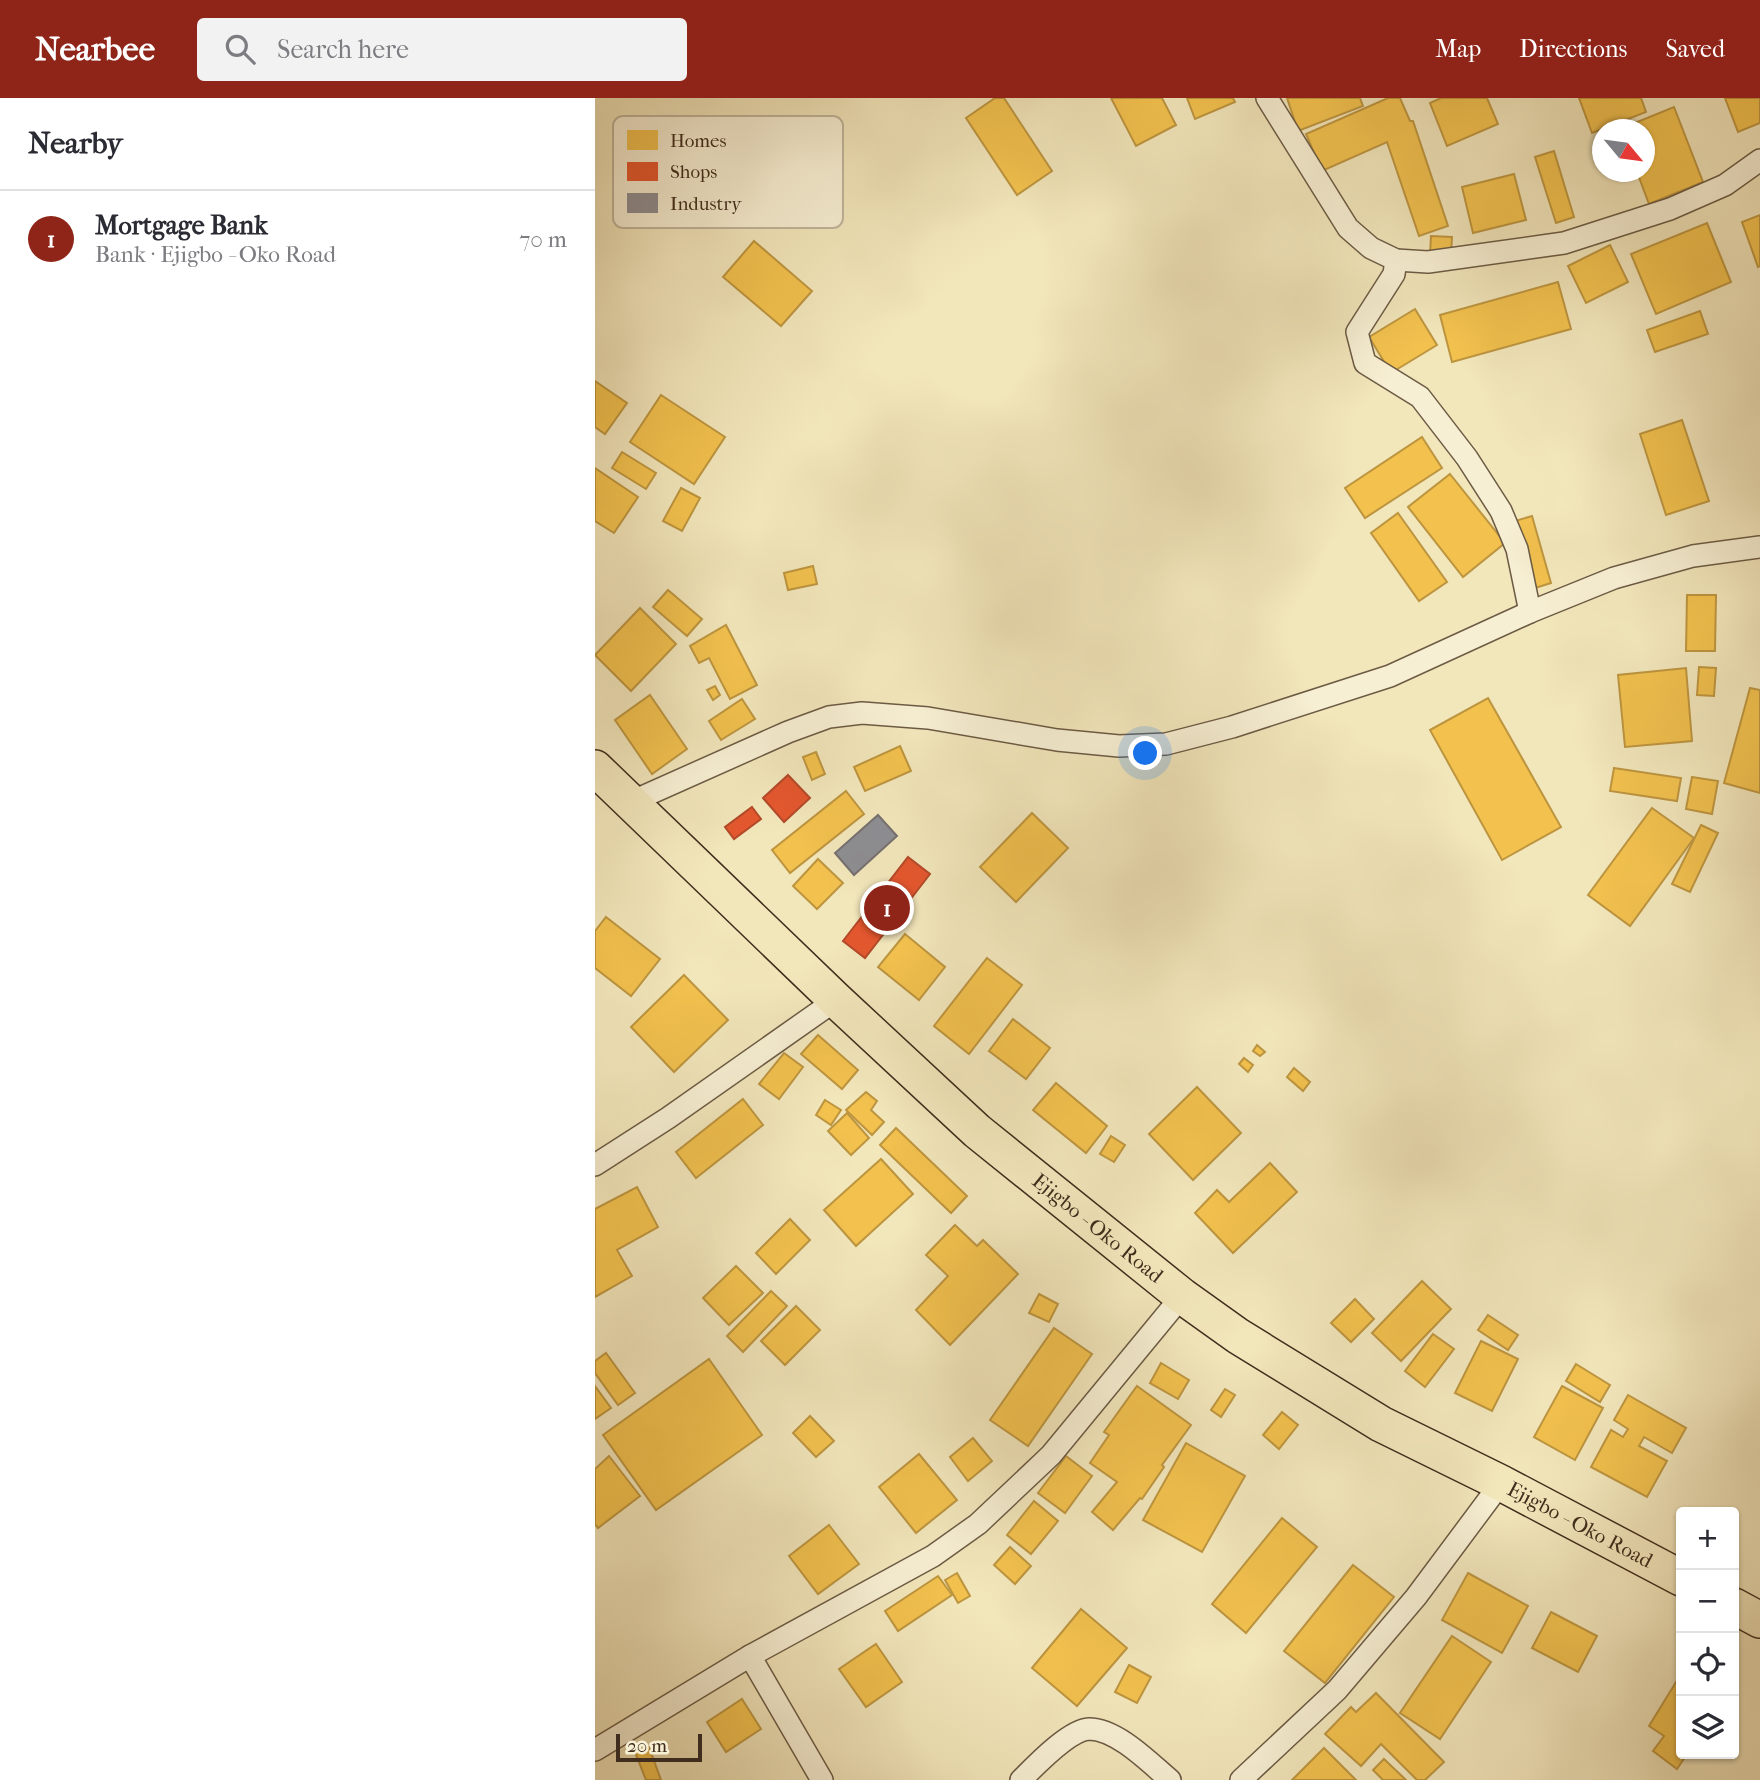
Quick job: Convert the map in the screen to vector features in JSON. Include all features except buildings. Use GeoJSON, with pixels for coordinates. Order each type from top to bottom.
{"type":"FeatureCollection","features":[{"type":"Feature","properties":{"kind":"main road","name":"Ejigbo - Oko Road"},"geometry":{"type":"LineString","coordinates":[[595,768],[836,1000],[978,1131],[1182,1296],[1238,1336],[1381,1424],[1501,1483],[1676,1575]]}},
{"type":"Feature","properties":{"kind":"main road"},"geometry":{"type":"LineString","coordinates":[[1739,1609],[1760,1620]]}},
{"type":"Feature","properties":{"kind":"street"},"geometry":{"type":"LineString","coordinates":[[1267,98],[1348,228],[1371,248],[1396,260],[1428,261],[1564,243],[1670,208],[1725,185],[1760,160]]}},
{"type":"Feature","properties":{"kind":"street"},"geometry":{"type":"LineString","coordinates":[[1396,260],[1394,274],[1357,332],[1365,363],[1420,397],[1467,458],[1507,524],[1517,550],[1530,611]]}},
{"type":"Feature","properties":{"kind":"street"},"geometry":{"type":"LineString","coordinates":[[631,802],[788,732],[829,717],[862,713],[928,718],[1057,740],[1119,746],[1166,744],[1232,727],[1390,676],[1530,611],[1614,578],[1693,556],[1760,547]]}},
{"type":"Feature","properties":{"kind":"street"},"geometry":{"type":"LineString","coordinates":[[595,1164],[669,1118],[836,1000]]}},
{"type":"Feature","properties":{"kind":"street"},"geometry":{"type":"LineString","coordinates":[[595,1750],[750,1656],[933,1556],[978,1524],[1051,1455],[1182,1296]]}},
{"type":"Feature","properties":{"kind":"street"},"geometry":{"type":"LineString","coordinates":[[1241,1780],[1337,1690],[1416,1597],[1501,1483]]}},
{"type":"Feature","properties":{"kind":"street"},"geometry":{"type":"LineString","coordinates":[[750,1656],[822,1780]]}},
{"type":"Feature","properties":{"kind":"street"},"geometry":{"type":"LineString","coordinates":[[1021,1780],[1058,1744],[1087,1729],[1107,1732],[1137,1751],[1171,1780]]}},
{"type":"Feature","properties":{"kind":"place","name":"Mortgage Bank"},"geometry":{"type":"Point","coordinates":[887,908]}}]}
